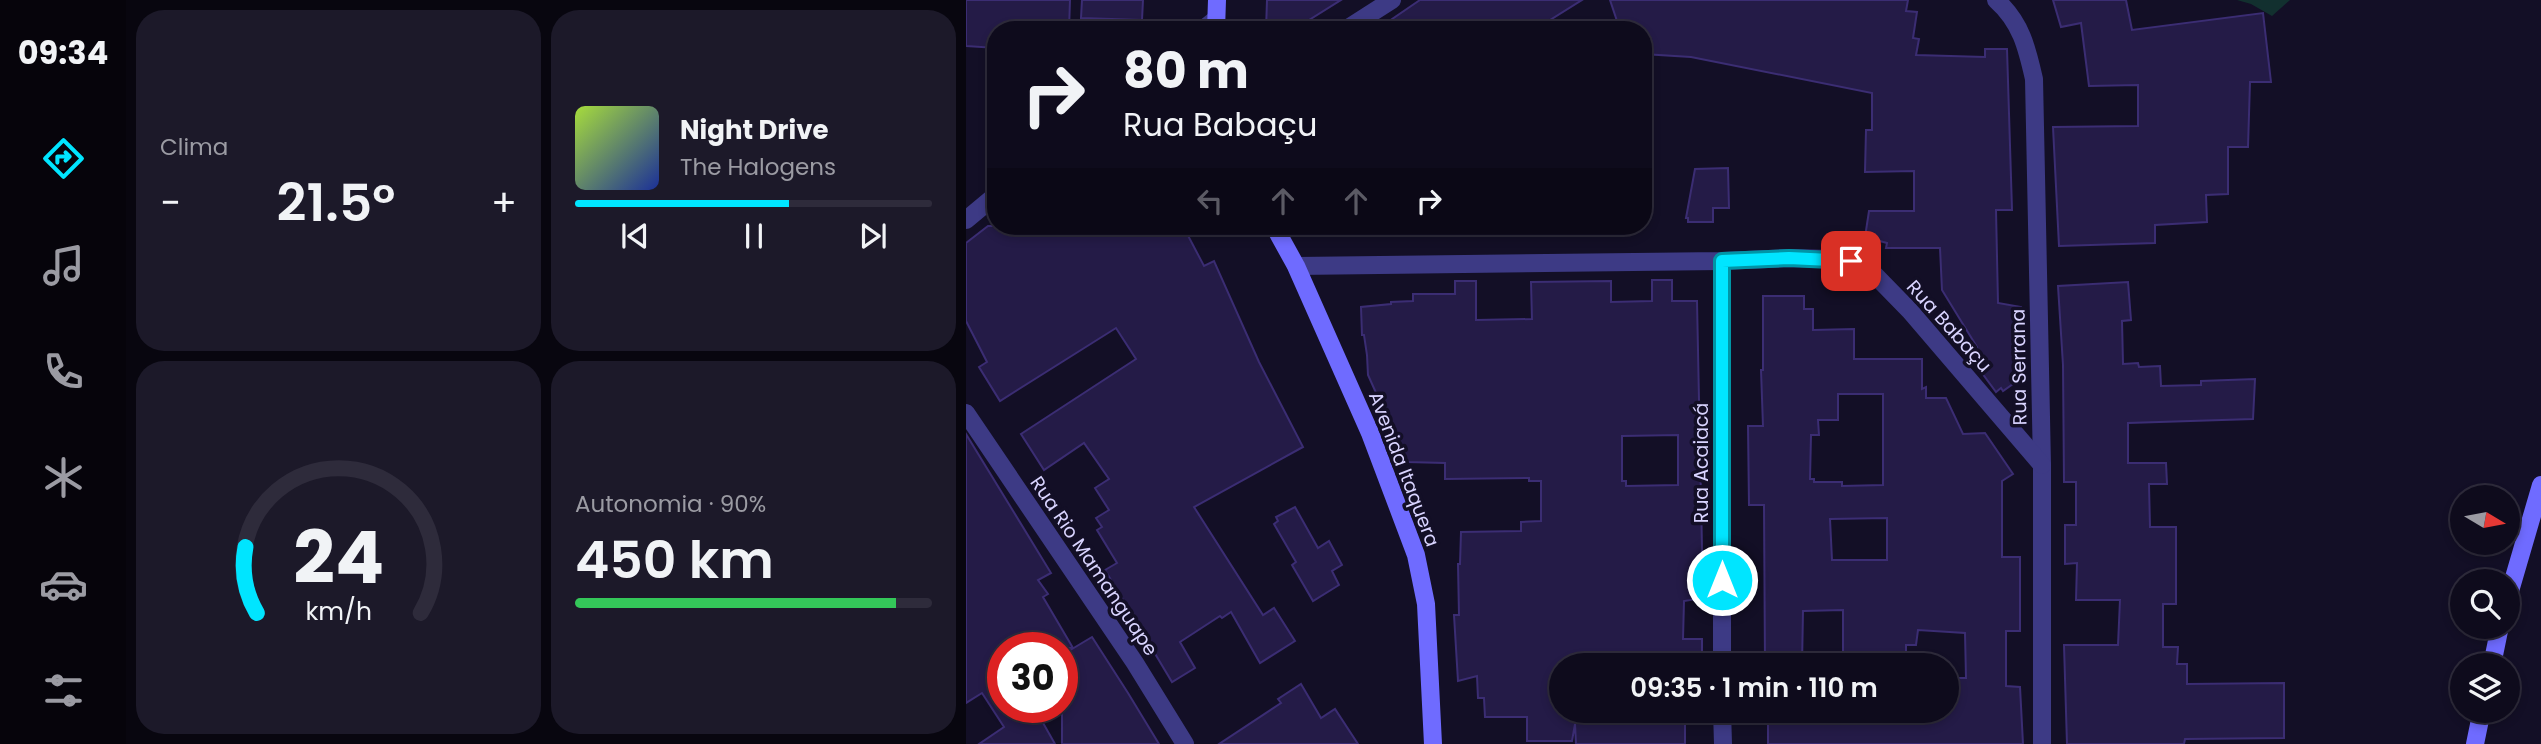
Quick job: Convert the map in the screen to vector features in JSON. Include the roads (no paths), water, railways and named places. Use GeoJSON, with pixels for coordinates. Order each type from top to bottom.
{"type":"FeatureCollection","features":[{"type":"Feature","properties":{"kind":"street"},"geometry":{"type":"LineString","coordinates":[[1212,21],[1217,0]]}},
{"type":"Feature","properties":{"kind":"street"},"geometry":{"type":"LineString","coordinates":[[1359,21],[1392,0]]}},
{"type":"Feature","properties":{"kind":"street","name":"Rua Serrana"},"geometry":{"type":"LineString","coordinates":[[1996,0],[2004,7],[2024,37],[2034,79],[2042,465],[2042,744]]}},
{"type":"Feature","properties":{"kind":"street"},"geometry":{"type":"LineString","coordinates":[[966,220],[987,202]]}},
{"type":"Feature","properties":{"kind":"street","name":"Avenida Itaquera"},"geometry":{"type":"LineString","coordinates":[[1279,235],[1296,266],[1370,433],[1416,555],[1426,604],[1433,744]]}},
{"type":"Feature","properties":{"kind":"street","name":"Rua Babaçu"},"geometry":{"type":"LineString","coordinates":[[1296,266],[1789,258],[1851,261],[1871,271],[1910,311],[2042,465]]}},
{"type":"Feature","properties":{"kind":"street","name":"Rua Acaiacá"},"geometry":{"type":"LineString","coordinates":[[1722,261],[1722,653]]}},
{"type":"Feature","properties":{"kind":"street","name":"Rua Rio Mamanguape"},"geometry":{"type":"LineString","coordinates":[[966,413],[1135,663],[1185,744]]}},
{"type":"Feature","properties":{"kind":"street"},"geometry":{"type":"LineString","coordinates":[[2516,569],[2541,485]]}},
{"type":"Feature","properties":{"kind":"street"},"geometry":{"type":"LineString","coordinates":[[1723,723],[1723,744]]}},
{"type":"Feature","properties":{"kind":"street"},"geometry":{"type":"LineString","coordinates":[[2475,744],[2479,723]]}}]}
